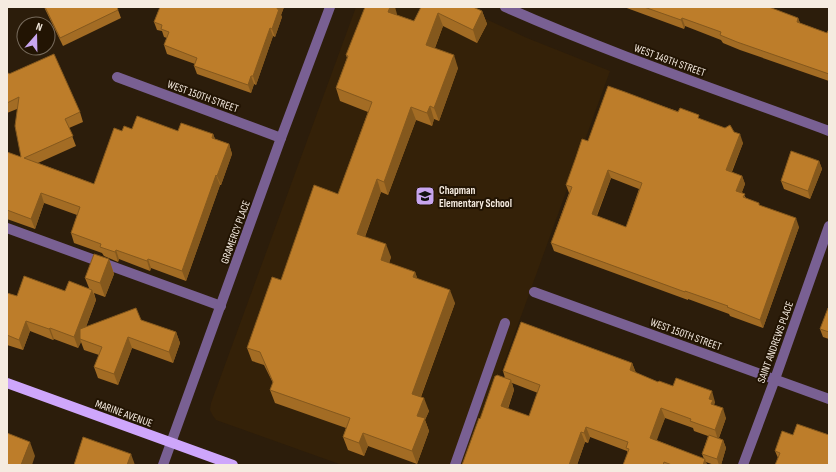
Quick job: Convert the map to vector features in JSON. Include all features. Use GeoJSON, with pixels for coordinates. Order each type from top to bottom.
{"type":"FeatureCollection","features":[{"type":"Feature","properties":{"kind":"main road","name":"MARINE AVENUE"},"geometry":{"type":"LineString","coordinates":[[7,383],[233,465]]}},
{"type":"Feature","properties":{"kind":"street","name":"GRAMERCY PLACE"},"geometry":{"type":"LineString","coordinates":[[163,465],[330,7]]}},
{"type":"Feature","properties":{"kind":"street","name":"WEST 149TH STREET"},"geometry":{"type":"LineString","coordinates":[[505,7],[613,52],[829,132]]}},
{"type":"Feature","properties":{"kind":"street","name":"WEST 150TH STREET"},"geometry":{"type":"LineString","coordinates":[[117,77],[281,138]]}},
{"type":"Feature","properties":{"kind":"street","name":"SAINT ANDREWS PLACE"},"geometry":{"type":"LineString","coordinates":[[743,465],[829,226]]}},
{"type":"Feature","properties":{"kind":"street"},"geometry":{"type":"LineString","coordinates":[[7,228],[221,306]]}},
{"type":"Feature","properties":{"kind":"street","name":"WEST 150TH STREET"},"geometry":{"type":"LineString","coordinates":[[534,292],[829,399]]}},
{"type":"Feature","properties":{"kind":"street"},"geometry":{"type":"LineString","coordinates":[[455,465],[505,323]]}},
{"type":"Feature","properties":{"kind":"shaded area","name":"Chapman Elementary School"},"geometry":{"type":"Polygon","coordinates":[[[356,7],[460,7],[527,38],[610,71],[467,465],[342,465],[216,420],[210,410],[211,403],[356,7]]]}},
{"type":"Feature","properties":{"kind":"building"},"geometry":{"type":"Polygon","coordinates":[[[45,7],[117,7],[118,10],[60,38],[56,30],[56,16],[49,16],[45,7]]]}},
{"type":"Feature","properties":{"kind":"building"},"geometry":{"type":"Polygon","coordinates":[[[160,7],[278,7],[277,9],[279,9],[272,29],[270,28],[253,76],[251,76],[248,85],[194,66],[197,58],[164,45],[169,32],[161,29],[162,25],[154,22],[160,7]]]}},
{"type":"Feature","properties":{"kind":"building"},"geometry":{"type":"Polygon","coordinates":[[[365,7],[390,7],[388,12],[414,21],[421,7],[473,7],[482,11],[473,30],[438,13],[426,45],[454,55],[434,108],[430,106],[427,113],[411,107],[384,182],[377,179],[357,234],[386,244],[381,260],[415,272],[413,277],[450,290],[412,394],[424,398],[417,416],[425,418],[412,451],[363,433],[359,443],[343,437],[350,418],[270,390],[273,382],[260,352],[247,348],[272,277],[281,280],[314,185],[338,194],[372,102],[336,88],[348,56],[346,55],[365,7]]]}},
{"type":"Feature","properties":{"kind":"building"},"geometry":{"type":"Polygon","coordinates":[[[644,7],[769,7],[798,18],[797,22],[827,33],[829,29],[829,74],[737,42],[720,35],[721,32],[682,18],[681,20],[644,7]]]}},
{"type":"Feature","properties":{"kind":"building"},"geometry":{"type":"Polygon","coordinates":[[[50,56],[55,56],[80,112],[65,119],[73,136],[24,158],[94,184],[114,128],[122,131],[124,126],[132,129],[137,116],[178,131],[181,123],[213,134],[212,138],[229,144],[217,176],[216,175],[182,271],[148,259],[147,261],[116,250],[115,252],[100,247],[101,244],[71,233],[80,207],[41,193],[31,219],[7,210],[7,152],[21,157],[15,126],[19,97],[7,103],[7,74],[50,56]]]}},
{"type":"Feature","properties":{"kind":"building"},"geometry":{"type":"Polygon","coordinates":[[[608,86],[678,112],[680,108],[699,115],[698,118],[725,128],[730,125],[734,132],[740,134],[726,170],[742,176],[736,191],[745,194],[743,197],[759,203],[759,205],[796,218],[760,320],[727,307],[728,306],[685,292],[551,243],[572,187],[566,185],[582,139],[588,141],[608,86]],[[608,170],[592,214],[626,227],[642,183],[608,170]]]}},
{"type":"Feature","properties":{"kind":"building"},"geometry":{"type":"Polygon","coordinates":[[[791,151],[819,161],[808,191],[781,181],[791,151]]]}},
{"type":"Feature","properties":{"kind":"building"},"geometry":{"type":"Polygon","coordinates":[[[94,254],[109,259],[100,283],[85,278],[94,254]]]}},
{"type":"Feature","properties":{"kind":"building"},"geometry":{"type":"Polygon","coordinates":[[[24,276],[65,291],[69,281],[92,290],[74,337],[26,321],[19,340],[7,335],[7,293],[17,296],[24,276]]]}},
{"type":"Feature","properties":{"kind":"building"},"geometry":{"type":"Polygon","coordinates":[[[136,308],[141,320],[176,332],[169,352],[128,337],[114,374],[94,367],[102,347],[80,339],[80,329],[136,308]]]}},
{"type":"Feature","properties":{"kind":"building"},"geometry":{"type":"Polygon","coordinates":[[[828,308],[829,309],[829,332],[820,329],[828,308]]]}},
{"type":"Feature","properties":{"kind":"building"},"geometry":{"type":"Polygon","coordinates":[[[521,322],[632,363],[630,370],[658,382],[659,381],[673,386],[676,378],[712,391],[709,399],[713,400],[711,404],[723,408],[715,430],[661,408],[650,438],[705,459],[703,465],[672,465],[664,462],[663,465],[623,465],[629,449],[626,448],[628,442],[586,427],[584,433],[581,432],[569,465],[462,465],[495,376],[497,375],[511,380],[501,406],[529,416],[540,385],[503,371],[521,322]]]}},
{"type":"Feature","properties":{"kind":"building"},"geometry":{"type":"Polygon","coordinates":[[[797,424],[829,435],[829,465],[775,465],[780,453],[775,451],[782,431],[793,435],[797,424]]]}},
{"type":"Feature","properties":{"kind":"building"},"geometry":{"type":"Polygon","coordinates":[[[7,433],[30,442],[21,465],[7,465],[7,433]]]}},
{"type":"Feature","properties":{"kind":"building"},"geometry":{"type":"Polygon","coordinates":[[[709,435],[723,440],[717,459],[702,454],[709,435]]]}},
{"type":"Feature","properties":{"kind":"building"},"geometry":{"type":"Polygon","coordinates":[[[83,437],[131,454],[127,465],[74,465],[83,437]]]}},
{"type":"Feature","properties":{"kind":"place","name":"Chapman Elementary School"},"geometry":{"type":"Point","coordinates":[425,196]}}]}
